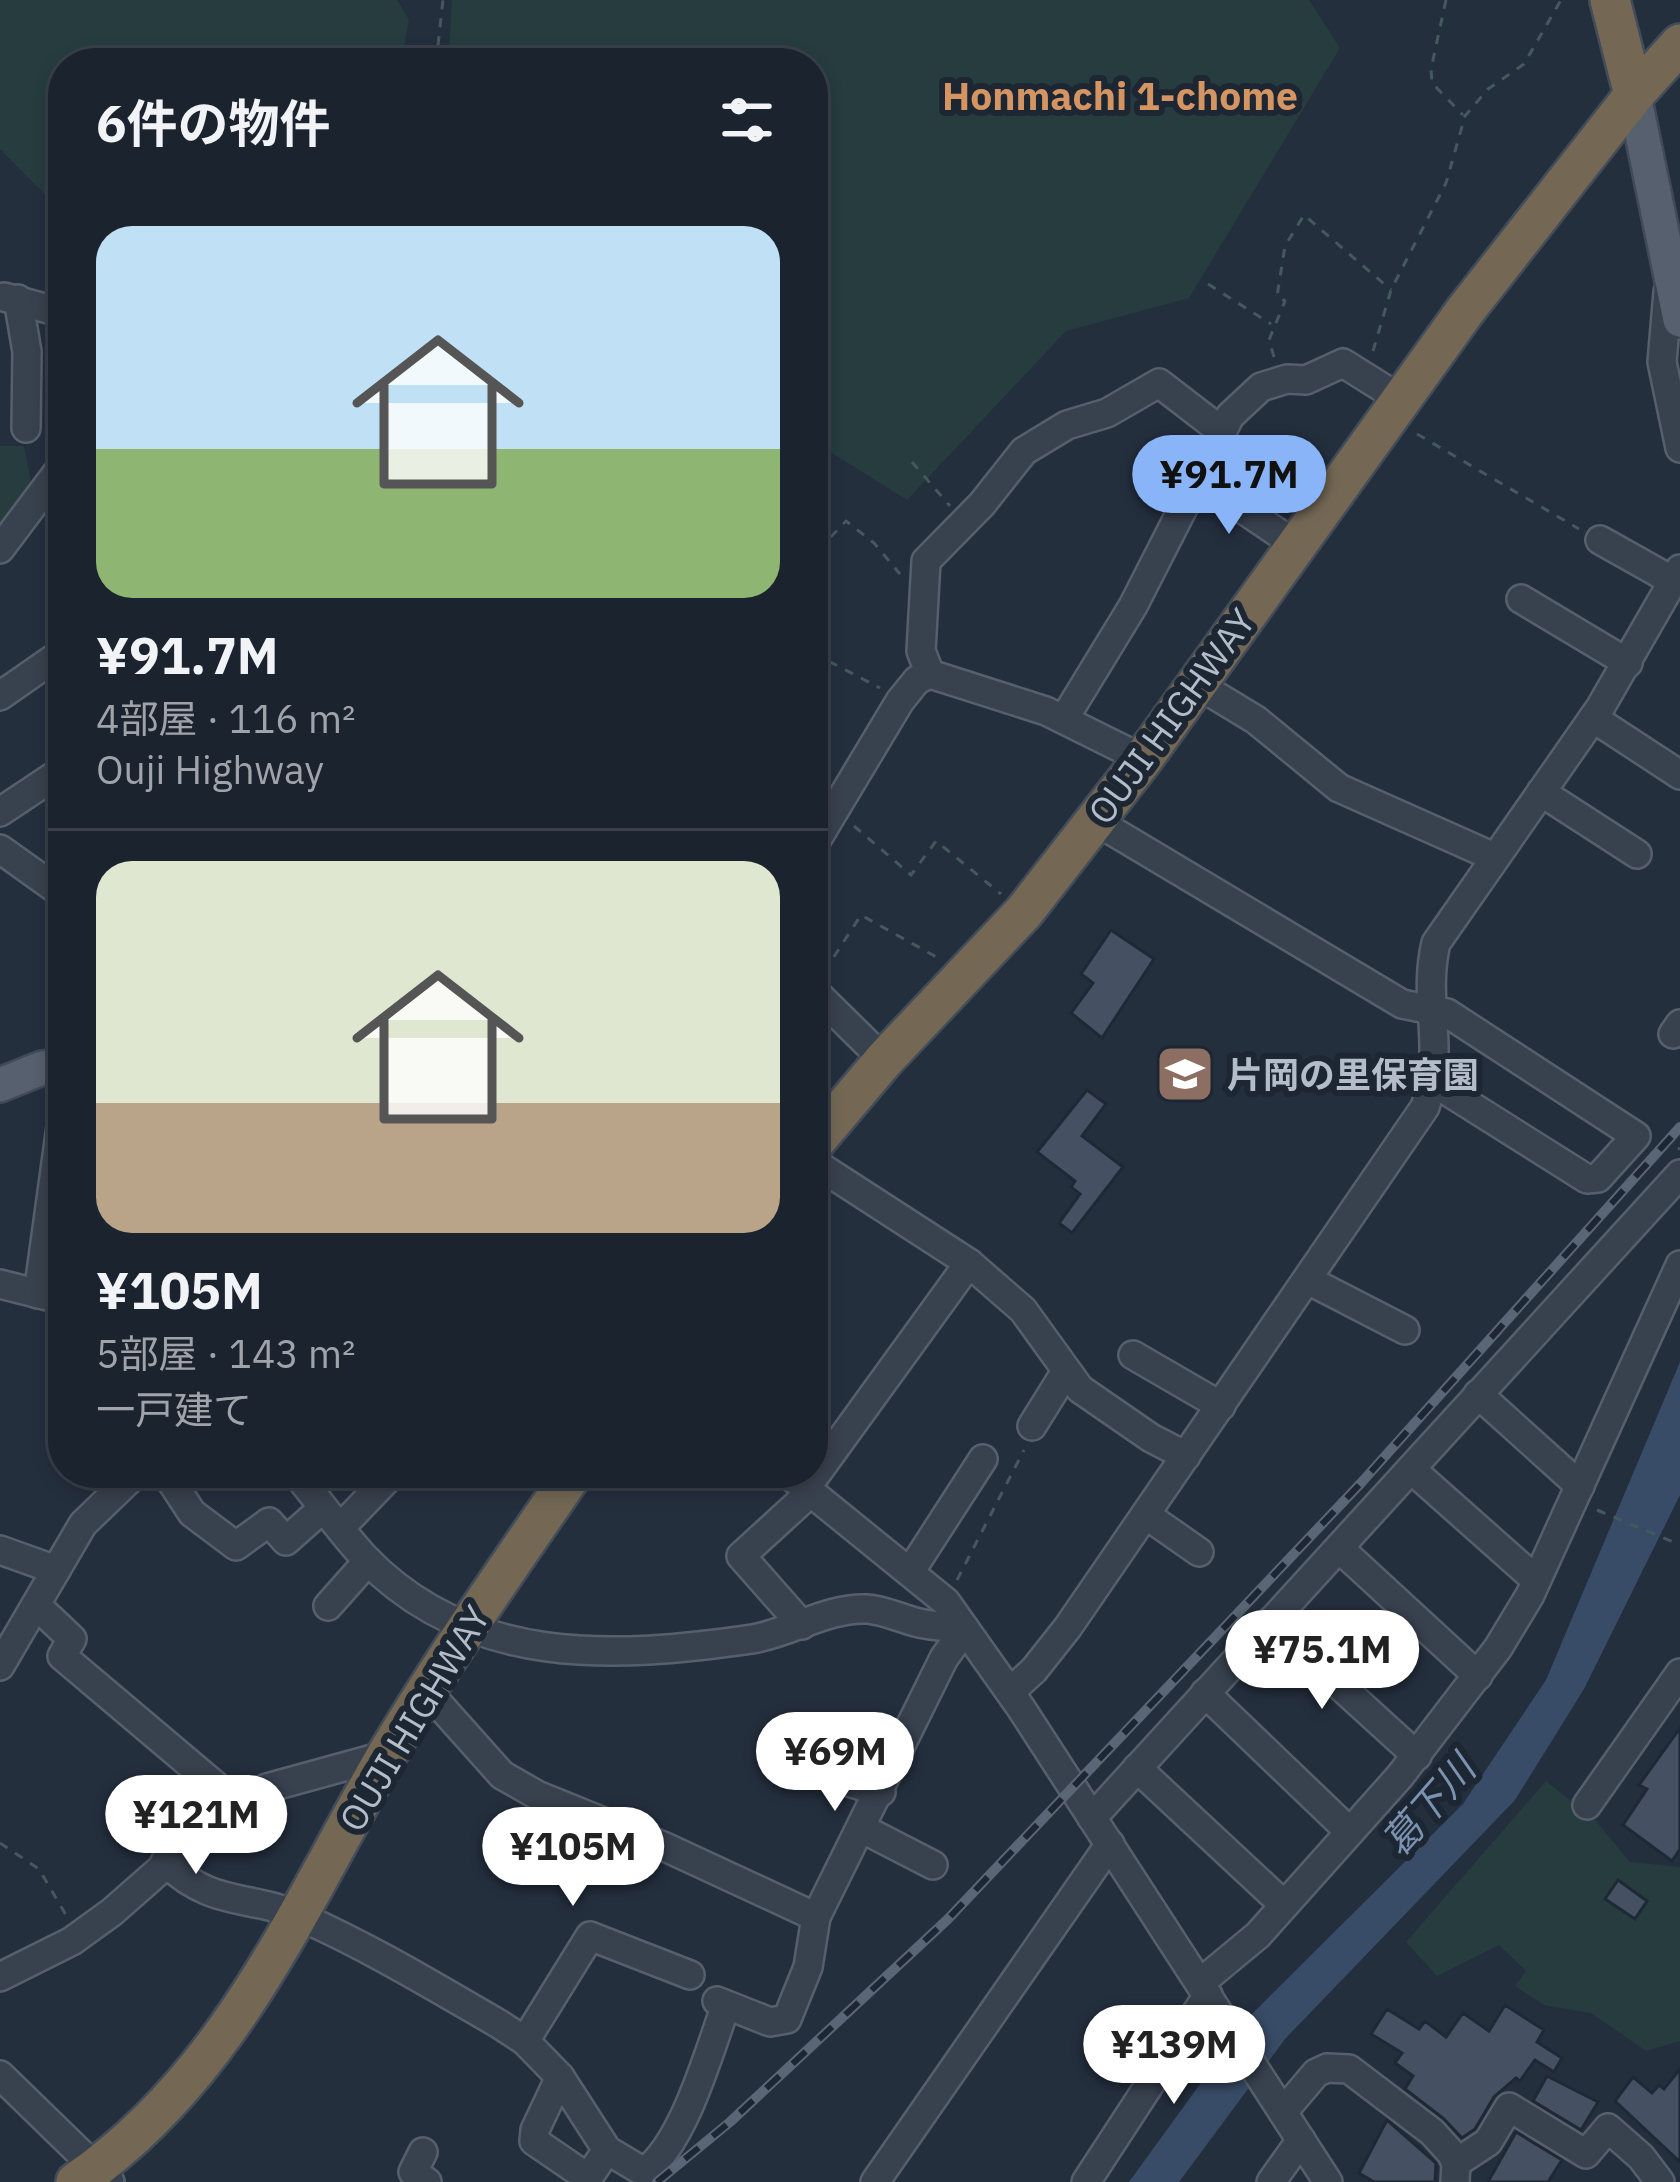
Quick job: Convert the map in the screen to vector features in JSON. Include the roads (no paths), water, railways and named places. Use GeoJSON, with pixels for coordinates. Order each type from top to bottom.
{"type":"FeatureCollection","features":[{"type":"Feature","properties":{"kind":"highway"},"geometry":{"type":"LineString","coordinates":[[1610,0],[1634,95]]}},
{"type":"Feature","properties":{"kind":"highway","name":"OUJI HIGHWAY"},"geometry":{"type":"LineString","coordinates":[[828,1126],[884,1060],[1024,913],[1143,759],[1465,310],[1634,95],[1680,44]]}},
{"type":"Feature","properties":{"kind":"highway","name":"OUJI HIGHWAY"},"geometry":{"type":"LineString","coordinates":[[93,2178],[213,2053],[259,1984],[387,1755],[552,1488]]}},
{"type":"Feature","properties":{"kind":"main road"},"geometry":{"type":"LineString","coordinates":[[1634,95],[1680,320]]}},
{"type":"Feature","properties":{"kind":"main road"},"geometry":{"type":"LineString","coordinates":[[0,1085],[48,1067]]}},
{"type":"Feature","properties":{"kind":"street"},"geometry":{"type":"LineString","coordinates":[[1675,280],[1662,362],[1680,448]]}},
{"type":"Feature","properties":{"kind":"street"},"geometry":{"type":"LineString","coordinates":[[9,298],[48,309]]}},
{"type":"Feature","properties":{"kind":"street"},"geometry":{"type":"LineString","coordinates":[[9,298],[27,352],[26,428]]}},
{"type":"Feature","properties":{"kind":"street"},"geometry":{"type":"LineString","coordinates":[[1064,719],[1133,607],[1220,430],[1261,387],[1287,379],[1306,380],[1343,363],[1361,373],[1396,408]]}},
{"type":"Feature","properties":{"kind":"street"},"geometry":{"type":"LineString","coordinates":[[930,674],[921,651],[926,561],[982,504],[1024,451],[1067,425],[1107,413],[1160,383],[1220,430]]}},
{"type":"Feature","properties":{"kind":"street"},"geometry":{"type":"LineString","coordinates":[[1196,478],[1296,544]]}},
{"type":"Feature","properties":{"kind":"street"},"geometry":{"type":"LineString","coordinates":[[0,549],[48,485]]}},
{"type":"Feature","properties":{"kind":"street"},"geometry":{"type":"LineString","coordinates":[[1010,1692],[1051,1651],[1409,1132],[1433,1082],[1437,1056],[1430,966],[1436,943],[1593,718],[1677,575],[1600,540]]}},
{"type":"Feature","properties":{"kind":"street"},"geometry":{"type":"LineString","coordinates":[[1521,598],[1628,663]]}},
{"type":"Feature","properties":{"kind":"street"},"geometry":{"type":"LineString","coordinates":[[0,696],[48,662]]}},
{"type":"Feature","properties":{"kind":"street"},"geometry":{"type":"LineString","coordinates":[[828,820],[900,701],[917,680],[930,674],[1064,719],[1143,759]]}},
{"type":"Feature","properties":{"kind":"street"},"geometry":{"type":"LineString","coordinates":[[1195,682],[1256,720],[1339,788],[1494,857]]}},
{"type":"Feature","properties":{"kind":"street"},"geometry":{"type":"LineString","coordinates":[[1593,718],[1680,776]]}},
{"type":"Feature","properties":{"kind":"street"},"geometry":{"type":"LineString","coordinates":[[0,812],[48,780]]}},
{"type":"Feature","properties":{"kind":"street"},"geometry":{"type":"LineString","coordinates":[[1541,792],[1637,854]]}},
{"type":"Feature","properties":{"kind":"street"},"geometry":{"type":"LineString","coordinates":[[1094,820],[1402,1004],[1447,1013],[1636,1136],[1598,1178],[1587,1179],[1433,1082]]}},
{"type":"Feature","properties":{"kind":"street"},"geometry":{"type":"LineString","coordinates":[[0,849],[48,883]]}},
{"type":"Feature","properties":{"kind":"street"},"geometry":{"type":"LineString","coordinates":[[828,991],[884,1060]]}},
{"type":"Feature","properties":{"kind":"street"},"geometry":{"type":"LineString","coordinates":[[828,1172],[969,1263],[1023,1310],[1065,1373],[1111,1412],[1186,1456]]}},
{"type":"Feature","properties":{"kind":"street"},"geometry":{"type":"LineString","coordinates":[[1092,1818],[1680,1174]]}},
{"type":"Feature","properties":{"kind":"street"},"geometry":{"type":"LineString","coordinates":[[828,1450],[969,1263]]}},
{"type":"Feature","properties":{"kind":"street"},"geometry":{"type":"LineString","coordinates":[[1086,2182],[1204,1990],[1417,1756],[1478,1676],[1537,1580],[1680,1265]]}},
{"type":"Feature","properties":{"kind":"street"},"geometry":{"type":"LineString","coordinates":[[1308,1280],[1405,1330]]}},
{"type":"Feature","properties":{"kind":"street"},"geometry":{"type":"LineString","coordinates":[[0,1284],[48,1296]]}},
{"type":"Feature","properties":{"kind":"street"},"geometry":{"type":"LineString","coordinates":[[1133,1355],[1221,1406]]}},
{"type":"Feature","properties":{"kind":"street"},"geometry":{"type":"LineString","coordinates":[[1032,1426],[1065,1373]]}},
{"type":"Feature","properties":{"kind":"street"},"geometry":{"type":"LineString","coordinates":[[1478,1394],[1576,1493]]}},
{"type":"Feature","properties":{"kind":"street"},"geometry":{"type":"LineString","coordinates":[[910,1572],[983,1459]]}},
{"type":"Feature","properties":{"kind":"street"},"geometry":{"type":"LineString","coordinates":[[1411,1469],[1537,1580]]}},
{"type":"Feature","properties":{"kind":"street"},"geometry":{"type":"LineString","coordinates":[[0,1666],[83,1524],[120,1488]]}},
{"type":"Feature","properties":{"kind":"street"},"geometry":{"type":"LineString","coordinates":[[176,1488],[192,1514],[236,1546],[269,1522],[286,1541],[317,1501],[352,1488]]}},
{"type":"Feature","properties":{"kind":"street"},"geometry":{"type":"LineString","coordinates":[[799,1488],[741,1556],[802,1625]]}},
{"type":"Feature","properties":{"kind":"street"},"geometry":{"type":"LineString","coordinates":[[807,1488],[946,1603],[1010,1692],[1328,2182]]}},
{"type":"Feature","properties":{"kind":"street"},"geometry":{"type":"LineString","coordinates":[[317,1501],[368,1561],[432,1608],[467,1627],[519,1643],[554,1649],[652,1652],[774,1635],[847,1610],[871,1609],[965,1629]]}},
{"type":"Feature","properties":{"kind":"street"},"geometry":{"type":"LineString","coordinates":[[1146,1515],[1199,1552]]}},
{"type":"Feature","properties":{"kind":"street"},"geometry":{"type":"LineString","coordinates":[[1339,1548],[1478,1676]]}},
{"type":"Feature","properties":{"kind":"street"},"geometry":{"type":"LineString","coordinates":[[0,1550],[56,1570]]}},
{"type":"Feature","properties":{"kind":"street"},"geometry":{"type":"LineString","coordinates":[[328,1606],[368,1561]]}},
{"type":"Feature","properties":{"kind":"street"},"geometry":{"type":"LineString","coordinates":[[36,1605],[72,1639],[62,1656],[236,1803]]}},
{"type":"Feature","properties":{"kind":"street"},"geometry":{"type":"LineString","coordinates":[[1270,1622],[1417,1756]]}},
{"type":"Feature","properties":{"kind":"street"},"geometry":{"type":"LineString","coordinates":[[165,1862],[188,1884],[206,1893],[298,1915],[525,2042],[560,2077],[607,2150],[644,2172],[656,2163],[680,2120],[722,2003],[770,2022],[787,2019],[808,1967],[816,1917],[944,1658],[965,1629]]}},
{"type":"Feature","properties":{"kind":"street"},"geometry":{"type":"LineString","coordinates":[[1587,1805],[1680,1672]]}},
{"type":"Feature","properties":{"kind":"street"},"geometry":{"type":"LineString","coordinates":[[427,1691],[502,1775],[537,1795],[681,1853],[816,1917]]}},
{"type":"Feature","properties":{"kind":"street"},"geometry":{"type":"LineString","coordinates":[[1205,1693],[1350,1832]]}},
{"type":"Feature","properties":{"kind":"street"},"geometry":{"type":"LineString","coordinates":[[0,1977],[77,1937],[112,1912],[236,1803],[267,1788],[387,1755]]}},
{"type":"Feature","properties":{"kind":"street"},"geometry":{"type":"LineString","coordinates":[[1137,1768],[1284,1905]]}},
{"type":"Feature","properties":{"kind":"street"},"geometry":{"type":"LineString","coordinates":[[813,1771],[880,1792]]}},
{"type":"Feature","properties":{"kind":"street"},"geometry":{"type":"LineString","coordinates":[[863,1829],[933,1865]]}},
{"type":"Feature","properties":{"kind":"street"},"geometry":{"type":"LineString","coordinates":[[875,2182],[1110,1844]]}},
{"type":"Feature","properties":{"kind":"street"},"geometry":{"type":"LineString","coordinates":[[525,2042],[590,1936],[690,1976]]}},
{"type":"Feature","properties":{"kind":"street"},"geometry":{"type":"LineString","coordinates":[[1283,2112],[1316,2073],[1349,2068],[1432,2132],[1455,2172],[1488,2142],[1508,2107],[1586,2154],[1607,2128],[1641,2157],[1660,2182]]}},
{"type":"Feature","properties":{"kind":"street"},"geometry":{"type":"LineString","coordinates":[[0,2074],[93,2178]]}},
{"type":"Feature","properties":{"kind":"street"},"geometry":{"type":"LineString","coordinates":[[560,2077],[534,2141],[588,2178],[607,2150]]}},
{"type":"Feature","properties":{"kind":"street"},"geometry":{"type":"LineString","coordinates":[[1271,2182],[1301,2140]]}},
{"type":"Feature","properties":{"kind":"street"},"geometry":{"type":"LineString","coordinates":[[424,2152],[413,2172],[427,2182]]}},
{"type":"Feature","properties":{"kind":"water"},"geometry":{"type":"Polygon","coordinates":[[[1680,1362],[1680,1495],[1584,1689],[1515,1800],[1285,2039],[1179,2182],[1129,2182],[1248,2018],[1463,1804],[1546,1680],[1680,1362]]]}},
{"type":"Feature","properties":{"kind":"railway"},"geometry":{"type":"LineString","coordinates":[[657,2182],[730,2122],[948,1919],[1361,1483],[1680,1127]]}},
{"type":"Feature","properties":{"kind":"place","name":"片岡の里保育園"},"geometry":{"type":"Point","coordinates":[1185,1074]}},
{"type":"Feature","properties":{"kind":"district","name":"Honmachi 1-chome"},"geometry":{"type":"Point","coordinates":[1120,95]}},
{"type":"Feature","properties":{"kind":"water label","name":"葛下川"},"geometry":{"type":"Point","coordinates":[1428,1805]}}]}
